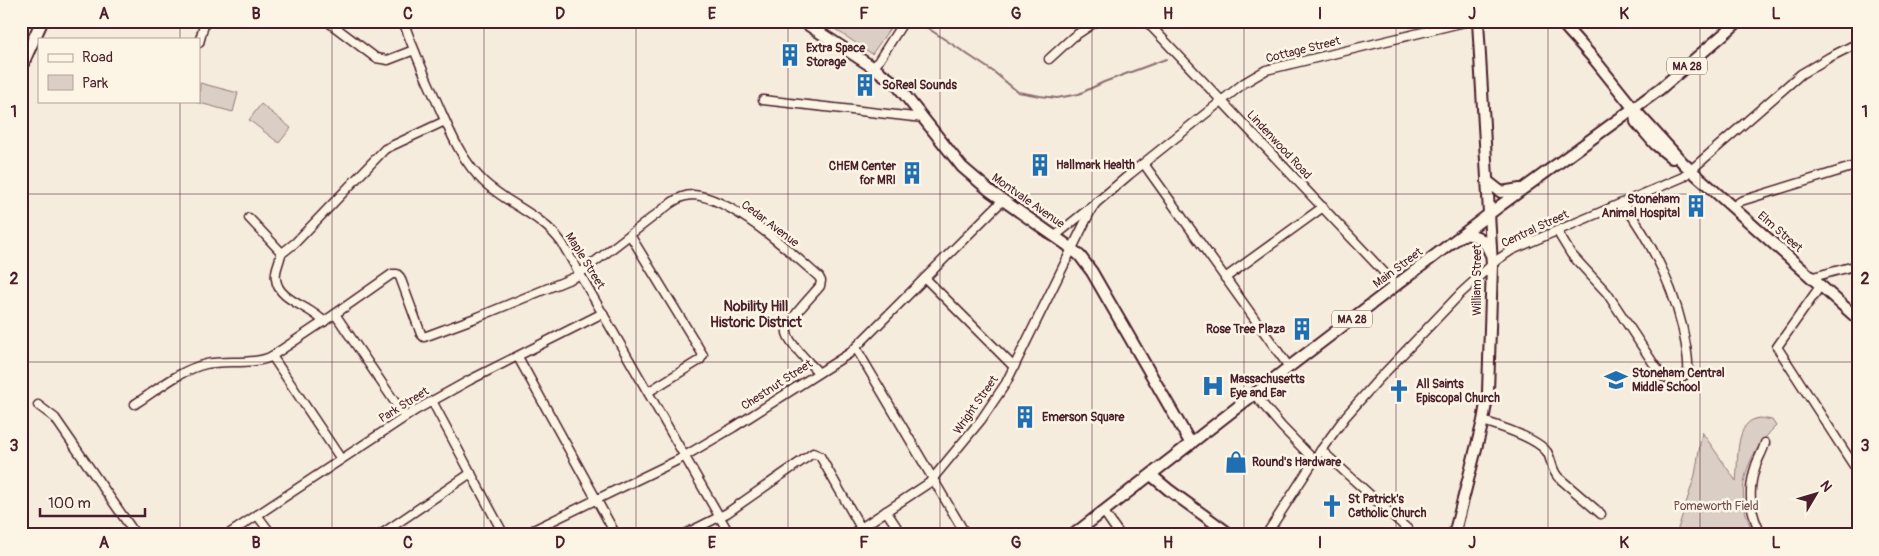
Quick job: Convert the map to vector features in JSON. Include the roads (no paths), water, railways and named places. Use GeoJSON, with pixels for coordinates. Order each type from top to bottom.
{"type":"FeatureCollection","features":[{"type":"Feature","properties":{"kind":"highway"},"geometry":{"type":"LineString","coordinates":[[21,67],[42,21]]}},
{"type":"Feature","properties":{"kind":"main road","name":"Montvale Avenue"},"geometry":{"type":"LineString","coordinates":[[802,21],[874,68],[899,87],[959,164],[1003,200],[1072,248],[1083,259],[1191,444]]}},
{"type":"Feature","properties":{"kind":"main road","name":"William Street"},"geometry":{"type":"LineString","coordinates":[[1454,535],[1483,421],[1488,392],[1492,265],[1478,21]]}},
{"type":"Feature","properties":{"kind":"main road","name":"Elm Street"},"geometry":{"type":"LineString","coordinates":[[1560,21],[1634,108],[1688,167],[1858,319]]}},
{"type":"Feature","properties":{"kind":"main road","name":"Main Street"},"geometry":{"type":"LineString","coordinates":[[1073,535],[1289,366],[1634,108],[1739,21]]}},
{"type":"Feature","properties":{"kind":"main road"},"geometry":{"type":"LineString","coordinates":[[1487,181],[1502,192],[1524,189]]}},
{"type":"Feature","properties":{"kind":"main road"},"geometry":{"type":"LineString","coordinates":[[1462,235],[1472,234],[1478,237],[1486,244],[1491,254]]}},
{"type":"Feature","properties":{"kind":"main road"},"geometry":{"type":"LineString","coordinates":[[1151,475],[1231,535]]}},
{"type":"Feature","properties":{"kind":"street"},"geometry":{"type":"LineString","coordinates":[[200,39],[205,21]]}},
{"type":"Feature","properties":{"kind":"street"},"geometry":{"type":"LineString","coordinates":[[327,21],[376,58],[388,60],[414,50]]}},
{"type":"Feature","properties":{"kind":"street","name":"Maple Street"},"geometry":{"type":"LineString","coordinates":[[403,21],[445,121],[462,155],[480,177],[502,196],[548,227],[559,239],[581,274],[730,535]]}},
{"type":"Feature","properties":{"kind":"street"},"geometry":{"type":"LineString","coordinates":[[874,68],[904,21]]}},
{"type":"Feature","properties":{"kind":"street"},"geometry":{"type":"LineString","coordinates":[[1049,60],[1073,38],[1097,21]]}},
{"type":"Feature","properties":{"kind":"street","name":"Lindenwood Road"},"geometry":{"type":"LineString","coordinates":[[1146,21],[1396,286]]}},
{"type":"Feature","properties":{"kind":"street","name":"Cottage Street"},"geometry":{"type":"LineString","coordinates":[[1055,236],[1254,76],[1272,68],[1469,21]]}},
{"type":"Feature","properties":{"kind":"street"},"geometry":{"type":"LineString","coordinates":[[1569,31],[1575,21]]}},
{"type":"Feature","properties":{"kind":"street","name":"Central Street"},"geometry":{"type":"LineString","coordinates":[[1266,535],[1314,460],[1342,421],[1377,381],[1455,300],[1492,265],[1512,250],[1673,182],[1688,167],[1801,74],[1858,43]]}},
{"type":"Feature","properties":{"kind":"street"},"geometry":{"type":"LineString","coordinates":[[763,100],[924,118]]}},
{"type":"Feature","properties":{"kind":"street"},"geometry":{"type":"LineString","coordinates":[[324,322],[317,314],[284,295],[279,289],[276,275],[281,254],[296,243],[386,149],[445,121]]}},
{"type":"Feature","properties":{"kind":"street"},"geometry":{"type":"LineString","coordinates":[[1144,164],[1289,366]]}},
{"type":"Feature","properties":{"kind":"street"},"geometry":{"type":"LineString","coordinates":[[1732,207],[1741,200],[1858,165]]}},
{"type":"Feature","properties":{"kind":"street","name":"Cedar Avenue"},"geometry":{"type":"LineString","coordinates":[[335,314],[388,276],[395,274],[399,276],[403,284],[422,336],[425,337],[581,274],[671,203],[688,195],[699,196],[716,201],[747,218],[820,278],[820,286],[790,322],[787,331],[790,339],[818,372]]}},
{"type":"Feature","properties":{"kind":"street","name":"Chestnut Street"},"geometry":{"type":"LineString","coordinates":[[523,535],[685,456],[856,348],[1003,200]]}},
{"type":"Feature","properties":{"kind":"street","name":"Cottage Street"},"geometry":{"type":"LineString","coordinates":[[1072,248],[1096,203]]}},
{"type":"Feature","properties":{"kind":"street"},"geometry":{"type":"LineString","coordinates":[[1557,231],[1571,254],[1607,292],[1661,375],[1670,380],[1679,379],[1688,372],[1688,368],[1685,342],[1678,312],[1658,262],[1623,203]]}},
{"type":"Feature","properties":{"kind":"street"},"geometry":{"type":"LineString","coordinates":[[1225,278],[1323,207]]}},
{"type":"Feature","properties":{"kind":"street"},"geometry":{"type":"LineString","coordinates":[[249,218],[281,254]]}},
{"type":"Feature","properties":{"kind":"street"},"geometry":{"type":"LineString","coordinates":[[630,235],[703,354],[700,360],[648,392]]}},
{"type":"Feature","properties":{"kind":"street","name":"Wright Street"},"geometry":{"type":"LineString","coordinates":[[850,535],[933,479],[981,420],[1006,383],[1072,248]]}},
{"type":"Feature","properties":{"kind":"street"},"geometry":{"type":"LineString","coordinates":[[1812,277],[1858,265]]}},
{"type":"Feature","properties":{"kind":"street"},"geometry":{"type":"LineString","coordinates":[[925,278],[1014,367]]}},
{"type":"Feature","properties":{"kind":"street"},"geometry":{"type":"LineString","coordinates":[[1821,285],[1777,346],[1858,472]]}},
{"type":"Feature","properties":{"kind":"street","name":"Park Street"},"geometry":{"type":"LineString","coordinates":[[227,535],[432,401],[603,313]]}},
{"type":"Feature","properties":{"kind":"street"},"geometry":{"type":"LineString","coordinates":[[135,404],[194,368],[212,363],[263,360],[272,356],[335,314],[405,417]]}},
{"type":"Feature","properties":{"kind":"street"},"geometry":{"type":"LineString","coordinates":[[856,348],[966,535]]}},
{"type":"Feature","properties":{"kind":"street"},"geometry":{"type":"LineString","coordinates":[[272,356],[341,459]]}},
{"type":"Feature","properties":{"kind":"street"},"geometry":{"type":"LineString","coordinates":[[518,357],[616,535]]}},
{"type":"Feature","properties":{"kind":"street"},"geometry":{"type":"LineString","coordinates":[[1254,394],[1314,460]]}},
{"type":"Feature","properties":{"kind":"street"},"geometry":{"type":"LineString","coordinates":[[432,401],[504,535]]}},
{"type":"Feature","properties":{"kind":"street"},"geometry":{"type":"LineString","coordinates":[[38,405],[55,418],[136,535]]}},
{"type":"Feature","properties":{"kind":"street"},"geometry":{"type":"LineString","coordinates":[[1483,421],[1509,430],[1542,447],[1548,454],[1555,474],[1601,514]]}},
{"type":"Feature","properties":{"kind":"street"},"geometry":{"type":"LineString","coordinates":[[1762,535],[1756,522],[1751,501],[1754,472],[1765,443]]}},
{"type":"Feature","properties":{"kind":"street"},"geometry":{"type":"LineString","coordinates":[[1321,450],[1414,535]]}},
{"type":"Feature","properties":{"kind":"street"},"geometry":{"type":"LineString","coordinates":[[683,535],[719,517],[809,454],[814,453],[819,455],[861,528]]}},
{"type":"Feature","properties":{"kind":"street"},"geometry":{"type":"LineString","coordinates":[[380,535],[471,473]]}},
{"type":"Feature","properties":{"kind":"street"},"geometry":{"type":"LineString","coordinates":[[886,511],[902,535]]}},
{"type":"Feature","properties":{"kind":"street"},"geometry":{"type":"LineString","coordinates":[[1104,512],[1120,535]]}},
{"type":"Feature","properties":{"kind":"street"},"geometry":{"type":"LineString","coordinates":[[257,515],[272,535]]}},
{"type":"Feature","properties":{"kind":"waterway"},"geometry":{"type":"LineString","coordinates":[[917,21],[994,72],[1018,92],[1040,96],[1057,98],[1079,94],[1104,82],[1166,59]]}},
{"type":"Feature","properties":{"kind":"place","name":"Extra Space Storage"},"geometry":{"type":"Point","coordinates":[790,55]}},
{"type":"Feature","properties":{"kind":"place","name":"SoReal Sounds"},"geometry":{"type":"Point","coordinates":[865,85]}},
{"type":"Feature","properties":{"kind":"place","name":"Hallmark Health"},"geometry":{"type":"Point","coordinates":[1040,165]}},
{"type":"Feature","properties":{"kind":"place","name":"CHEM Center for MRI"},"geometry":{"type":"Point","coordinates":[912,173]}},
{"type":"Feature","properties":{"kind":"place","name":"Stoneham Animal Hospital"},"geometry":{"type":"Point","coordinates":[1696,206]}},
{"type":"Feature","properties":{"kind":"place","name":"Rose Tree Plaza"},"geometry":{"type":"Point","coordinates":[1302,329]}},
{"type":"Feature","properties":{"kind":"place","name":"Stoneham Central Middle School"},"geometry":{"type":"Point","coordinates":[1616,380]}},
{"type":"Feature","properties":{"kind":"place","name":"Massachusetts Eye and Ear"},"geometry":{"type":"Point","coordinates":[1213,386]}},
{"type":"Feature","properties":{"kind":"place","name":"All Saints Episcopal Church"},"geometry":{"type":"Point","coordinates":[1399,391]}},
{"type":"Feature","properties":{"kind":"place","name":"Emerson Square"},"geometry":{"type":"Point","coordinates":[1025,417]}},
{"type":"Feature","properties":{"kind":"place","name":"Round's Hardware"},"geometry":{"type":"Point","coordinates":[1236,462]}},
{"type":"Feature","properties":{"kind":"place","name":"St Patrick's Catholic Church"},"geometry":{"type":"Point","coordinates":[1332,506]}},
{"type":"Feature","properties":{"kind":"district","name":"Nobility Hill Historic District"},"geometry":{"type":"Point","coordinates":[756,314]}},
{"type":"Feature","properties":{"kind":"park label","name":"Pomeworth Field"},"geometry":{"type":"Point","coordinates":[1716,506]}}]}
